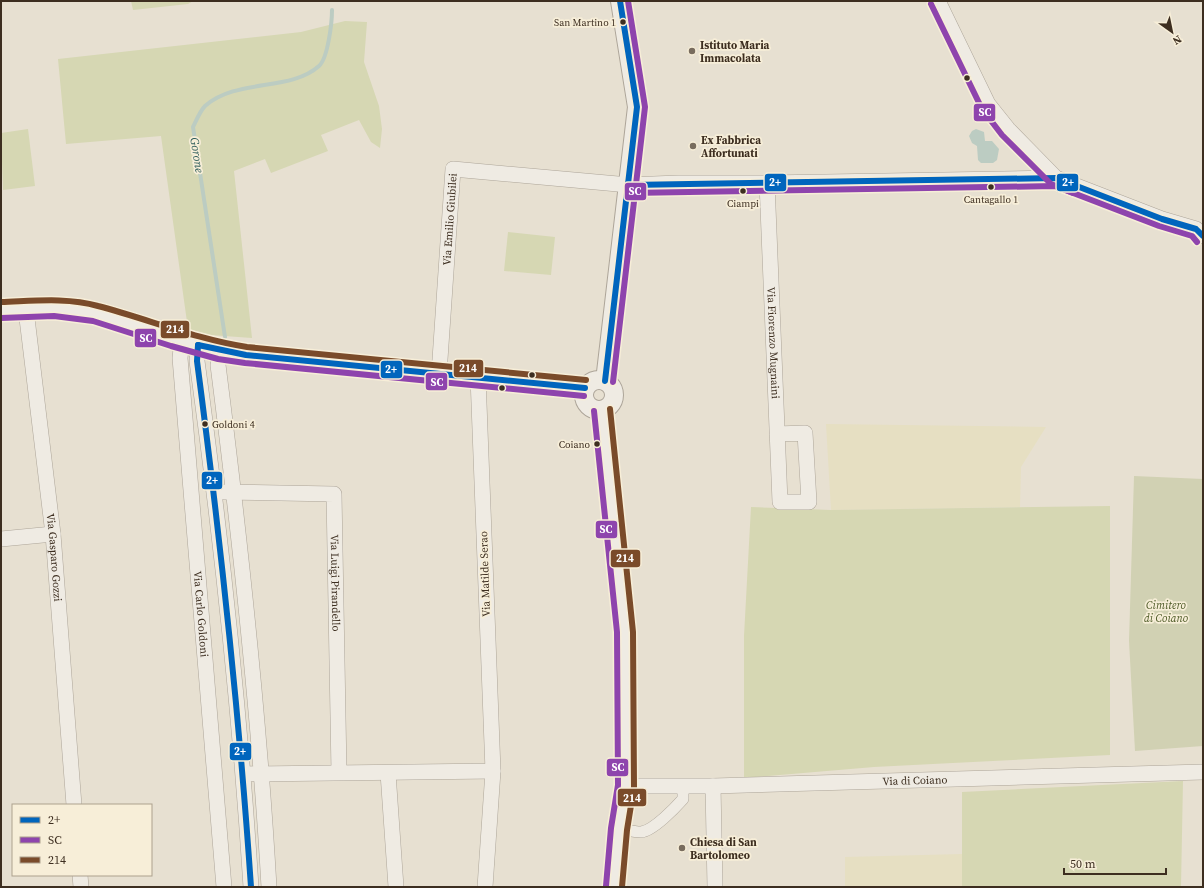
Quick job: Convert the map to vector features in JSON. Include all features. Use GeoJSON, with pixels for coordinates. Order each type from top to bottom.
{"type":"FeatureCollection","features":[{"type":"Feature","properties":{"kind":"street"},"geometry":{"type":"LineString","coordinates":[[605,382],[637,107],[620,1]]}},
{"type":"Feature","properties":{"kind":"street"},"geometry":{"type":"LineString","coordinates":[[938,1],[988,104],[1008,129],[1056,178],[1162,219],[1201,231]]}},
{"type":"Feature","properties":{"kind":"street","name":"Via Emilio Giubilei"},"geometry":{"type":"LineString","coordinates":[[439,374],[453,169],[629,185],[1056,178]]}},
{"type":"Feature","properties":{"kind":"street","name":"Via Fiorenzo Mugnaini"},"geometry":{"type":"LineString","coordinates":[[767,183],[777,434],[780,502],[809,502],[805,433],[777,434]]}},
{"type":"Feature","properties":{"kind":"street"},"geometry":{"type":"LineString","coordinates":[[1,310],[54,308],[95,313],[220,351],[585,388]]}},
{"type":"Feature","properties":{"kind":"street","name":"Via Gasparo Gozzi"},"geometry":{"type":"LineString","coordinates":[[26,310],[53,534],[74,804]]}},
{"type":"Feature","properties":{"kind":"street","name":"Via Carlo Goldoni"},"geometry":{"type":"LineString","coordinates":[[182,340],[181,366],[224,887]]}},
{"type":"Feature","properties":{"kind":"street"},"geometry":{"type":"LineString","coordinates":[[198,344],[197,362],[215,493],[244,774],[251,887]]}},
{"type":"Feature","properties":{"kind":"street"},"geometry":{"type":"LineString","coordinates":[[220,351],[218,365],[234,491],[262,774],[269,887]]}},
{"type":"Feature","properties":{"kind":"street","name":"Via Matilde Serao"},"geometry":{"type":"LineString","coordinates":[[478,378],[492,771],[485,887]]}},
{"type":"Feature","properties":{"kind":"street"},"geometry":{"type":"LineString","coordinates":[[596,380],[605,382],[612,389],[613,399],[611,404],[602,410],[594,409],[587,404],[584,396],[585,388],[588,384],[596,380]]}},
{"type":"Feature","properties":{"kind":"street"},"geometry":{"type":"LineString","coordinates":[[602,410],[625,632],[626,786],[619,829],[614,887]]}},
{"type":"Feature","properties":{"kind":"street"},"geometry":{"type":"LineString","coordinates":[[215,493],[234,491]]}},
{"type":"Feature","properties":{"kind":"street","name":"Via Luigi Pirandello"},"geometry":{"type":"LineString","coordinates":[[234,491],[334,494],[339,772]]}},
{"type":"Feature","properties":{"kind":"street"},"geometry":{"type":"LineString","coordinates":[[1,539],[53,534]]}},
{"type":"Feature","properties":{"kind":"street"},"geometry":{"type":"LineString","coordinates":[[244,774],[492,771]]}},
{"type":"Feature","properties":{"kind":"street","name":"Via di Coiano"},"geometry":{"type":"LineString","coordinates":[[626,786],[713,786],[1203,772]]}},
{"type":"Feature","properties":{"kind":"street"},"geometry":{"type":"LineString","coordinates":[[388,773],[396,887]]}},
{"type":"Feature","properties":{"kind":"street"},"geometry":{"type":"LineString","coordinates":[[619,829],[642,832],[650,828],[673,811],[683,799],[682,786]]}},
{"type":"Feature","properties":{"kind":"street"},"geometry":{"type":"LineString","coordinates":[[713,786],[715,887]]}},
{"type":"Feature","properties":{"kind":"street"},"geometry":{"type":"LineString","coordinates":[[80,876],[81,887]]}},
{"type":"Feature","properties":{"kind":"shaded area"},"geometry":{"type":"Polygon","coordinates":[[[976,129],[984,132],[985,141],[992,141],[999,149],[997,160],[993,163],[981,163],[978,160],[977,146],[972,143],[969,136],[972,131],[976,129]]]}},
{"type":"Feature","properties":{"kind":"shaded area"},"geometry":{"type":"Polygon","coordinates":[[[826,424],[1046,427],[1021,467],[1020,507],[831,510],[826,424]]]}},
{"type":"Feature","properties":{"kind":"shaded area"},"geometry":{"type":"Polygon","coordinates":[[[962,854],[962,887],[845,887],[845,857],[962,854]]]}},
{"type":"Feature","properties":{"kind":"green space"},"geometry":{"type":"Polygon","coordinates":[[[131,1],[193,1],[188,4],[133,10],[131,1]]]}},
{"type":"Feature","properties":{"kind":"green space"},"geometry":{"type":"Polygon","coordinates":[[[345,21],[367,22],[364,62],[379,106],[382,129],[380,148],[371,142],[359,120],[321,135],[328,151],[271,173],[265,159],[234,171],[252,338],[210,335],[188,329],[161,136],[66,144],[58,59],[301,32],[345,21]]]}},
{"type":"Feature","properties":{"kind":"green space"},"geometry":{"type":"Polygon","coordinates":[[[28,129],[35,186],[3,190],[1,133],[28,129]]]}},
{"type":"Feature","properties":{"kind":"green space"},"geometry":{"type":"Polygon","coordinates":[[[508,232],[555,237],[551,275],[504,271],[508,232]]]}},
{"type":"Feature","properties":{"kind":"green space","name":"Cimitero di Coiano"},"geometry":{"type":"Polygon","coordinates":[[[1134,476],[1203,479],[1203,746],[1135,751],[1129,641],[1134,476]]]}},
{"type":"Feature","properties":{"kind":"green space"},"geometry":{"type":"Polygon","coordinates":[[[1110,506],[1110,755],[874,767],[744,778],[744,636],[751,507],[831,510],[1110,506]]]}},
{"type":"Feature","properties":{"kind":"green space"},"geometry":{"type":"Polygon","coordinates":[[[1183,781],[1181,887],[962,887],[962,792],[1183,781]]]}},
{"type":"Feature","properties":{"kind":"waterway","name":"Gorone"},"geometry":{"type":"LineString","coordinates":[[225,337],[193,127],[203,108],[218,97],[247,88],[279,83],[293,79],[307,74],[319,66],[325,56],[327,48],[332,10]]}},
{"type":"Feature","properties":{"kind":"transit line","name":"2+"},"geometry":{"type":"LineString","coordinates":[[605,381],[637,107],[620,1]]}},
{"type":"Feature","properties":{"kind":"transit line","name":"SC"},"geometry":{"type":"LineString","coordinates":[[613,382],[645,107],[628,1]]}},
{"type":"Feature","properties":{"kind":"transit line","name":"SC"},"geometry":{"type":"LineString","coordinates":[[931,4],[982,109],[1002,135],[1051,184],[1073,193]]}},
{"type":"Feature","properties":{"kind":"transit line","name":"2+"},"geometry":{"type":"LineString","coordinates":[[629,185],[1056,178],[1162,219],[1196,229],[1203,236]]}},
{"type":"Feature","properties":{"kind":"transit line","name":"SC"},"geometry":{"type":"LineString","coordinates":[[629,193],[1055,186],[1159,226],[1192,236],[1197,242]]}},
{"type":"Feature","properties":{"kind":"transit line","name":"214"},"geometry":{"type":"LineString","coordinates":[[1,302],[50,300],[86,303],[209,339],[247,347],[586,380]]}},
{"type":"Feature","properties":{"kind":"transit line","name":"SC"},"geometry":{"type":"LineString","coordinates":[[1,318],[54,316],[93,321],[171,346],[218,359],[245,363],[584,396]]}},
{"type":"Feature","properties":{"kind":"transit line","name":"2+"},"geometry":{"type":"LineString","coordinates":[[198,345],[197,361],[235,689],[251,887]]}},
{"type":"Feature","properties":{"kind":"transit line","name":"2+"},"geometry":{"type":"LineString","coordinates":[[198,345],[246,355],[585,388]]}},
{"type":"Feature","properties":{"kind":"transit line","name":"214"},"geometry":{"type":"LineString","coordinates":[[610,409],[633,632],[634,787],[627,830],[622,887]]}},
{"type":"Feature","properties":{"kind":"transit line","name":"SC"},"geometry":{"type":"LineString","coordinates":[[594,411],[617,632],[618,785],[611,828],[606,886]]}},
{"type":"Feature","properties":{"kind":"place","name":"San Martino 1"},"geometry":{"type":"Point","coordinates":[623,22]}},
{"type":"Feature","properties":{"kind":"place","name":"Istituto Maria Immacolata"},"geometry":{"type":"Point","coordinates":[692,51]}},
{"type":"Feature","properties":{"kind":"place","name":"Ex Fabbrica Affortunati"},"geometry":{"type":"Point","coordinates":[693,146]}},
{"type":"Feature","properties":{"kind":"place","name":"Cantagallo 1"},"geometry":{"type":"Point","coordinates":[991,187]}},
{"type":"Feature","properties":{"kind":"place","name":"Ciampi"},"geometry":{"type":"Point","coordinates":[743,191]}},
{"type":"Feature","properties":{"kind":"place","name":"Goldoni 4"},"geometry":{"type":"Point","coordinates":[205,424]}},
{"type":"Feature","properties":{"kind":"place","name":"Coiano"},"geometry":{"type":"Point","coordinates":[597,444]}},
{"type":"Feature","properties":{"kind":"place","name":"Chiesa di San Bartolomeo"},"geometry":{"type":"Point","coordinates":[682,848]}}]}
